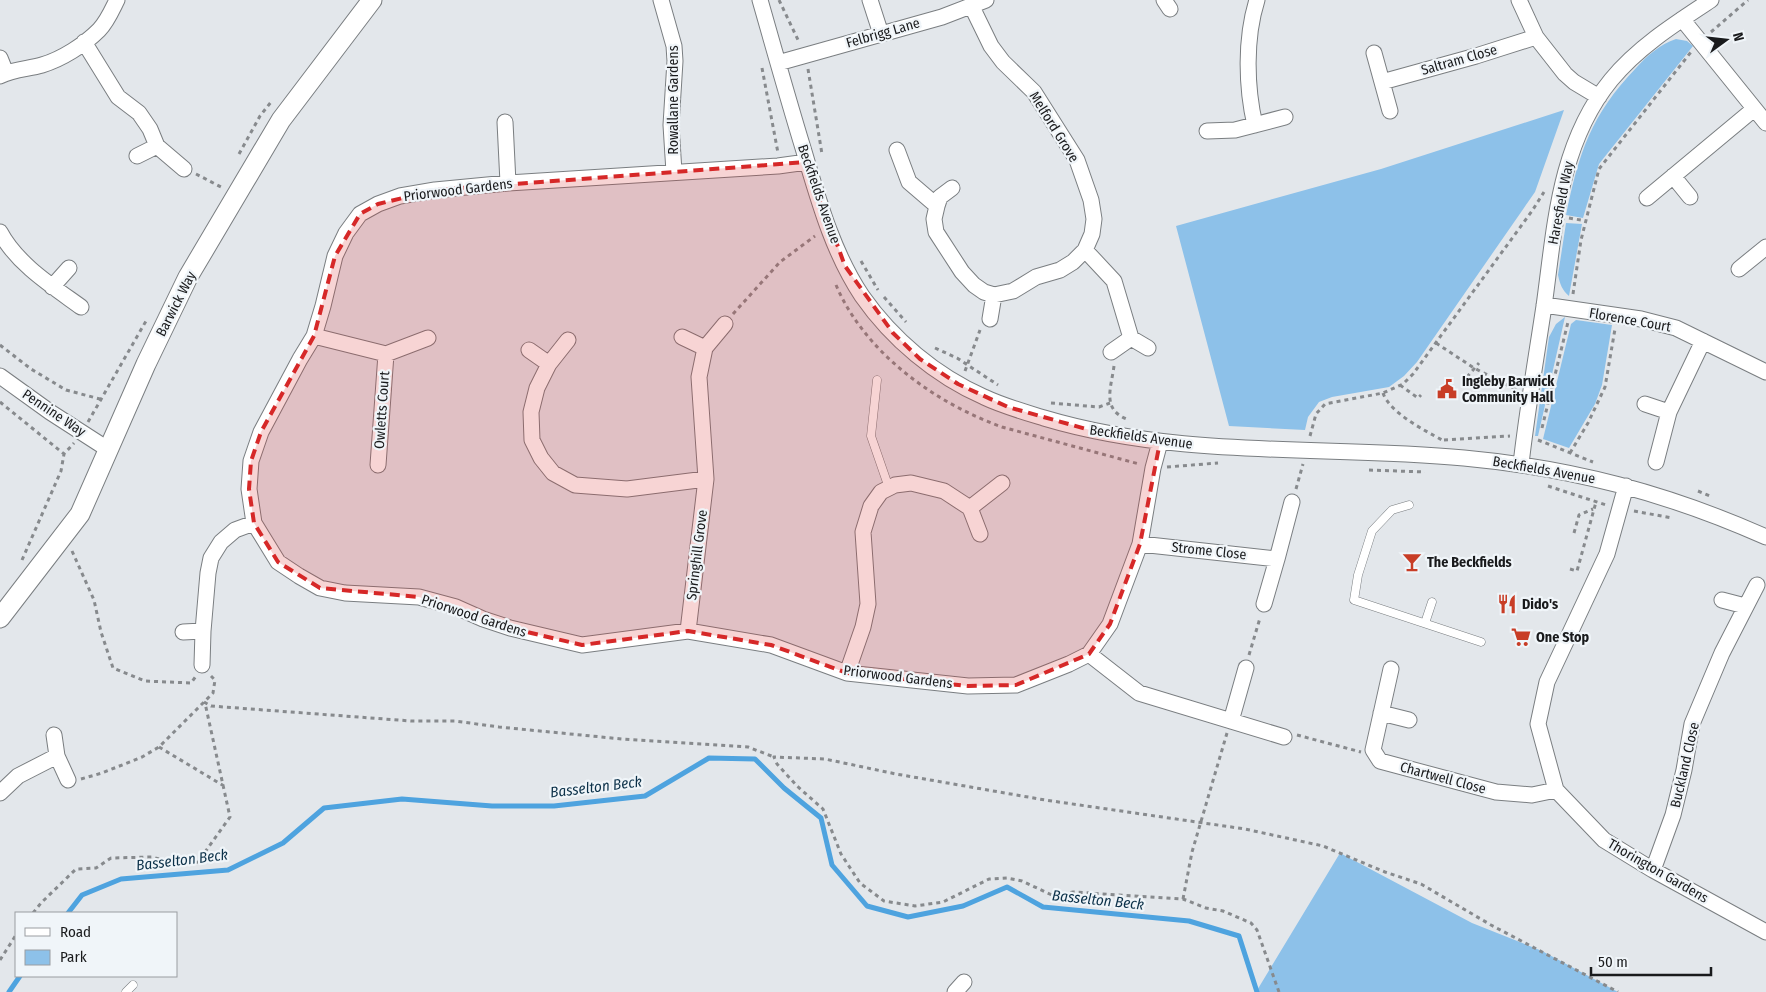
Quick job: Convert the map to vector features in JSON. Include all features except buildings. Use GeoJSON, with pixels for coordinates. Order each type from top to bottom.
{"type":"FeatureCollection","features":[{"type":"Feature","properties":{"kind":"street"},"geometry":{"type":"LineString","coordinates":[[0,58],[3,74],[43,64],[63,56],[99,30],[111,13],[117,0]]}},
{"type":"Feature","properties":{"kind":"street","name":"Barwick Way"},"geometry":{"type":"LineString","coordinates":[[0,618],[80,514],[146,364],[188,278],[281,120],[372,0]]}},
{"type":"Feature","properties":{"kind":"street","name":"Rowallane Gardens"},"geometry":{"type":"LineString","coordinates":[[661,0],[674,46],[675,61],[671,125],[674,172]]}},
{"type":"Feature","properties":{"kind":"street","name":"Beckfields Avenue"},"geometry":{"type":"LineString","coordinates":[[760,0],[807,162],[822,232],[863,296],[892,333],[920,358],[958,384],[982,397],[1054,421],[1104,434],[1160,442],[1235,448],[1462,457],[1552,468],[1626,486],[1684,503],[1766,537]]}},
{"type":"Feature","properties":{"kind":"street"},"geometry":{"type":"LineString","coordinates":[[870,0],[880,34]]}},
{"type":"Feature","properties":{"kind":"street","name":"Felbrigg Lane"},"geometry":{"type":"LineString","coordinates":[[778,63],[972,7],[986,0]]}},
{"type":"Feature","properties":{"kind":"street"},"geometry":{"type":"LineString","coordinates":[[1255,124],[1249,81],[1252,20],[1257,0]]}},
{"type":"Feature","properties":{"kind":"street"},"geometry":{"type":"LineString","coordinates":[[1519,0],[1536,37],[1564,74],[1599,97]]}},
{"type":"Feature","properties":{"kind":"street","name":"Haresfield Way"},"geometry":{"type":"LineString","coordinates":[[1521,464],[1556,219],[1565,172],[1578,133],[1599,97],[1611,80],[1627,63],[1648,44],[1711,0]]}},
{"type":"Feature","properties":{"kind":"street","name":"Melford Grove"},"geometry":{"type":"LineString","coordinates":[[972,7],[991,46],[1003,62],[1034,92],[1077,160],[1091,200],[1094,219],[1092,234],[1085,250]]}},
{"type":"Feature","properties":{"kind":"street"},"geometry":{"type":"LineString","coordinates":[[1682,20],[1766,123]]}},
{"type":"Feature","properties":{"kind":"street","name":"Saltram Close"},"geometry":{"type":"LineString","coordinates":[[1382,82],[1536,37]]}},
{"type":"Feature","properties":{"kind":"street"},"geometry":{"type":"LineString","coordinates":[[84,42],[118,97],[139,113],[150,129],[157,146],[184,169]]}},
{"type":"Feature","properties":{"kind":"street"},"geometry":{"type":"LineString","coordinates":[[1374,53],[1390,111]]}},
{"type":"Feature","properties":{"kind":"street"},"geometry":{"type":"LineString","coordinates":[[1648,198],[1754,109]]}},
{"type":"Feature","properties":{"kind":"street"},"geometry":{"type":"LineString","coordinates":[[1207,131],[1235,130],[1285,117]]}},
{"type":"Feature","properties":{"kind":"street"},"geometry":{"type":"LineString","coordinates":[[505,122],[508,184]]}},
{"type":"Feature","properties":{"kind":"street"},"geometry":{"type":"LineString","coordinates":[[137,156],[157,146]]}},
{"type":"Feature","properties":{"kind":"street"},"geometry":{"type":"LineString","coordinates":[[897,150],[909,182],[937,206]]}},
{"type":"Feature","properties":{"kind":"street","name":"Priorwood Gardens"},"geometry":{"type":"LineString","coordinates":[[807,162],[778,166],[435,190],[400,196],[378,204],[360,214],[346,233],[335,256],[314,336],[261,432],[251,461],[249,489],[254,522],[278,562],[320,588],[345,593],[419,597],[456,607],[510,628],[582,645],[688,631],[771,645],[847,673],[968,686],[1016,686],[1070,664],[1089,654],[1110,624],[1140,544],[1153,468],[1160,442]]}},
{"type":"Feature","properties":{"kind":"street"},"geometry":{"type":"LineString","coordinates":[[1674,176],[1690,197]]}},
{"type":"Feature","properties":{"kind":"street"},"geometry":{"type":"LineString","coordinates":[[952,188],[940,197],[934,219],[936,232],[962,272],[974,285],[984,292],[994,295],[1014,291],[1036,277],[1060,270],[1073,262],[1085,250],[1114,281],[1131,338],[1148,348]]}},
{"type":"Feature","properties":{"kind":"street"},"geometry":{"type":"LineString","coordinates":[[0,232],[23,262],[52,287],[81,306]]}},
{"type":"Feature","properties":{"kind":"street"},"geometry":{"type":"LineString","coordinates":[[1739,269],[1763,244]]}},
{"type":"Feature","properties":{"kind":"street"},"geometry":{"type":"LineString","coordinates":[[52,287],[69,268]]}},
{"type":"Feature","properties":{"kind":"street"},"geometry":{"type":"LineString","coordinates":[[990,319],[994,295]]}},
{"type":"Feature","properties":{"kind":"street","name":"Florence Court"},"geometry":{"type":"LineString","coordinates":[[1544,305],[1617,316],[1676,328],[1766,372]]}},
{"type":"Feature","properties":{"kind":"street","name":"Springhill Grove"},"geometry":{"type":"LineString","coordinates":[[688,631],[706,479],[699,376],[705,348],[725,324]]}},
{"type":"Feature","properties":{"kind":"street","name":"Owletts Court"},"geometry":{"type":"LineString","coordinates":[[314,336],[386,354],[428,338]]}},
{"type":"Feature","properties":{"kind":"street"},"geometry":{"type":"LineString","coordinates":[[682,337],[705,348]]}},
{"type":"Feature","properties":{"kind":"street"},"geometry":{"type":"LineString","coordinates":[[1112,352],[1131,338]]}},
{"type":"Feature","properties":{"kind":"street"},"geometry":{"type":"LineString","coordinates":[[568,340],[549,364],[535,396],[531,412],[532,440],[553,474],[575,485],[627,489],[706,479]]}},
{"type":"Feature","properties":{"kind":"street"},"geometry":{"type":"LineString","coordinates":[[1656,462],[1669,412],[1703,341]]}},
{"type":"Feature","properties":{"kind":"street"},"geometry":{"type":"LineString","coordinates":[[529,350],[549,364]]}},
{"type":"Feature","properties":{"kind":"street","name":"Owletts Court"},"geometry":{"type":"LineString","coordinates":[[378,465],[386,354]]}},
{"type":"Feature","properties":{"kind":"street","name":"Pennine Way"},"geometry":{"type":"LineString","coordinates":[[0,376],[50,412],[109,450]]}},
{"type":"Feature","properties":{"kind":"street"},"geometry":{"type":"LineString","coordinates":[[1645,404],[1669,412]]}},
{"type":"Feature","properties":{"kind":"street"},"geometry":{"type":"LineString","coordinates":[[970,508],[1002,482]]}},
{"type":"Feature","properties":{"kind":"street"},"geometry":{"type":"LineString","coordinates":[[847,673],[863,627],[868,604],[863,532],[871,506],[881,492],[895,485],[911,483],[944,491],[970,508],[980,534]]}},
{"type":"Feature","properties":{"kind":"street","name":"Thorington Gardens"},"geometry":{"type":"LineString","coordinates":[[1626,486],[1607,554],[1547,682],[1538,724],[1556,790],[1604,840],[1653,870],[1766,932]]}},
{"type":"Feature","properties":{"kind":"street"},"geometry":{"type":"LineString","coordinates":[[1264,604],[1278,559],[1292,502]]}},
{"type":"Feature","properties":{"kind":"street"},"geometry":{"type":"LineString","coordinates":[[202,665],[208,573],[212,558],[221,542],[235,530],[254,522]]}},
{"type":"Feature","properties":{"kind":"street","name":"Strome Close"},"geometry":{"type":"LineString","coordinates":[[1140,544],[1278,559]]}},
{"type":"Feature","properties":{"kind":"street","name":"Buckland Close"},"geometry":{"type":"LineString","coordinates":[[1653,870],[1673,815],[1684,770],[1692,724],[1722,652],[1757,585]]}},
{"type":"Feature","properties":{"kind":"street"},"geometry":{"type":"LineString","coordinates":[[1722,600],[1745,606]]}},
{"type":"Feature","properties":{"kind":"street"},"geometry":{"type":"LineString","coordinates":[[183,632],[203,631]]}},
{"type":"Feature","properties":{"kind":"street"},"geometry":{"type":"LineString","coordinates":[[1089,654],[1139,692],[1284,737]]}},
{"type":"Feature","properties":{"kind":"street"},"geometry":{"type":"LineString","coordinates":[[1231,721],[1246,668]]}},
{"type":"Feature","properties":{"kind":"street"},"geometry":{"type":"LineString","coordinates":[[1373,750],[1391,669]]}},
{"type":"Feature","properties":{"kind":"street"},"geometry":{"type":"LineString","coordinates":[[1381,714],[1409,720]]}},
{"type":"Feature","properties":{"kind":"street"},"geometry":{"type":"LineString","coordinates":[[54,735],[57,756],[68,780]]}},
{"type":"Feature","properties":{"kind":"street","name":"Chartwell Close"},"geometry":{"type":"LineString","coordinates":[[1373,750],[1380,761],[1496,792],[1532,795],[1556,790]]}},
{"type":"Feature","properties":{"kind":"street"},"geometry":{"type":"LineString","coordinates":[[0,793],[18,776],[57,756]]}},
{"type":"Feature","properties":{"kind":"lane"},"geometry":{"type":"LineString","coordinates":[[877,380],[871,436],[889,488]]}},
{"type":"Feature","properties":{"kind":"lane"},"geometry":{"type":"LineString","coordinates":[[1409,505],[1392,510],[1372,531],[1358,575],[1354,600],[1480,642]]}},
{"type":"Feature","properties":{"kind":"lane"},"geometry":{"type":"LineString","coordinates":[[1425,623],[1432,602]]}},
{"type":"Feature","properties":{"kind":"lane"},"geometry":{"type":"LineString","coordinates":[[126,992],[133,985]]}},
{"type":"Feature","properties":{"kind":"path"},"geometry":{"type":"LineString","coordinates":[[779,0],[805,55],[824,162]]}},
{"type":"Feature","properties":{"kind":"path"},"geometry":{"type":"LineString","coordinates":[[1539,441],[1571,310],[1581,240],[1599,169],[1700,41],[1748,0]]}},
{"type":"Feature","properties":{"kind":"path"},"geometry":{"type":"LineString","coordinates":[[760,61],[778,149],[778,166]]}},
{"type":"Feature","properties":{"kind":"path"},"geometry":{"type":"LineString","coordinates":[[184,169],[221,187]]}},
{"type":"Feature","properties":{"kind":"path"},"geometry":{"type":"LineString","coordinates":[[1292,502],[1316,414],[1324,404],[1384,393],[1400,386],[1413,374],[1532,211],[1546,186]]}},
{"type":"Feature","properties":{"kind":"path"},"geometry":{"type":"LineString","coordinates":[[812,227],[822,232]]}},
{"type":"Feature","properties":{"kind":"path"},"geometry":{"type":"LineString","coordinates":[[818,243],[822,232]]}},
{"type":"Feature","properties":{"kind":"path"},"geometry":{"type":"LineString","coordinates":[[725,324],[780,262],[822,232]]}},
{"type":"Feature","properties":{"kind":"path"},"geometry":{"type":"LineString","coordinates":[[858,254],[880,293],[908,324]]}},
{"type":"Feature","properties":{"kind":"path"},"geometry":{"type":"LineString","coordinates":[[832,277],[844,304],[876,346],[915,382],[950,403],[986,421],[1153,468],[1226,462]]}},
{"type":"Feature","properties":{"kind":"path"},"geometry":{"type":"LineString","coordinates":[[1570,452],[1588,423],[1605,387],[1617,316]]}},
{"type":"Feature","properties":{"kind":"path"},"geometry":{"type":"LineString","coordinates":[[958,384],[968,365],[982,326],[990,319]]}},
{"type":"Feature","properties":{"kind":"path"},"geometry":{"type":"LineString","coordinates":[[1436,343],[1474,368],[1515,389],[1514,398]]}},
{"type":"Feature","properties":{"kind":"path"},"geometry":{"type":"LineString","coordinates":[[0,345],[31,369],[66,390],[100,399]]}},
{"type":"Feature","properties":{"kind":"path"},"geometry":{"type":"LineString","coordinates":[[933,347],[968,365],[1000,386]]}},
{"type":"Feature","properties":{"kind":"path"},"geometry":{"type":"LineString","coordinates":[[1467,377],[1479,363]]}},
{"type":"Feature","properties":{"kind":"path"},"geometry":{"type":"LineString","coordinates":[[1400,386],[1418,398],[1421,395]]}},
{"type":"Feature","properties":{"kind":"path"},"geometry":{"type":"LineString","coordinates":[[1384,393],[1388,403],[1395,409],[1442,440]]}},
{"type":"Feature","properties":{"kind":"path"},"geometry":{"type":"LineString","coordinates":[[0,402],[64,454]]}},
{"type":"Feature","properties":{"kind":"path"},"geometry":{"type":"LineString","coordinates":[[1043,402],[1100,407],[1110,403]]}},
{"type":"Feature","properties":{"kind":"path"},"geometry":{"type":"LineString","coordinates":[[1508,436],[1510,426]]}},
{"type":"Feature","properties":{"kind":"path"},"geometry":{"type":"LineString","coordinates":[[1293,465],[1312,466]]}},
{"type":"Feature","properties":{"kind":"path"},"geometry":{"type":"LineString","coordinates":[[1360,469],[1426,472]]}},
{"type":"Feature","properties":{"kind":"path"},"geometry":{"type":"LineString","coordinates":[[1543,485],[1596,502],[1677,519]]}},
{"type":"Feature","properties":{"kind":"path"},"geometry":{"type":"LineString","coordinates":[[1570,569],[1577,571],[1596,502]]}},
{"type":"Feature","properties":{"kind":"path"},"geometry":{"type":"LineString","coordinates":[[1574,533],[1579,514],[1594,508]]}},
{"type":"Feature","properties":{"kind":"path"},"geometry":{"type":"LineString","coordinates":[[65,534],[94,600],[101,632],[113,668],[145,681],[191,683],[202,665],[215,680],[213,693],[159,747],[102,773],[68,780]]}},
{"type":"Feature","properties":{"kind":"path"},"geometry":{"type":"LineString","coordinates":[[1246,668],[1264,604]]}},
{"type":"Feature","properties":{"kind":"path"},"geometry":{"type":"LineString","coordinates":[[204,702],[211,706],[411,721],[455,721],[614,738],[748,747],[774,757],[825,758],[896,774],[1045,800],[1245,829],[1323,846],[1385,872],[1421,884],[1491,925],[1618,992]]}},
{"type":"Feature","properties":{"kind":"path"},"geometry":{"type":"LineString","coordinates":[[34,912],[76,870],[96,868],[111,858],[152,857],[181,865],[198,862],[230,817],[204,702]]}},
{"type":"Feature","properties":{"kind":"path"},"geometry":{"type":"LineString","coordinates":[[1183,899],[1192,852],[1231,721]]}},
{"type":"Feature","properties":{"kind":"path"},"geometry":{"type":"LineString","coordinates":[[1284,737],[1293,734],[1363,753],[1373,750]]}},
{"type":"Feature","properties":{"kind":"path"},"geometry":{"type":"LineString","coordinates":[[159,747],[224,787]]}},
{"type":"Feature","properties":{"kind":"path"},"geometry":{"type":"LineString","coordinates":[[774,757],[777,764],[797,786],[823,808],[841,854],[860,882],[884,901],[915,906],[943,902],[989,879],[1007,878],[1022,880],[1054,896],[1073,892],[1183,899],[1251,922],[1257,930],[1279,992]]}},
{"type":"Feature","properties":{"kind":"path"},"geometry":{"type":"LineString","coordinates":[[0,960],[15,937]]}},
{"type":"Feature","properties":{"kind":"highlighted area"},"geometry":{"type":"Polygon","coordinates":[[[807,162],[845,266],[893,333],[920,359],[958,384],[1008,407],[1104,434],[1160,442],[1140,544],[1110,624],[1089,654],[1016,685],[968,686],[847,673],[771,645],[688,631],[582,645],[510,628],[419,597],[320,588],[278,562],[254,523],[249,489],[251,461],[261,432],[314,336],[335,256],[360,214],[378,204],[435,190],[807,162]]]}},
{"type":"Feature","properties":{"kind":"green space"},"geometry":{"type":"Polygon","coordinates":[[[1676,39],[1687,41],[1693,46],[1599,164],[1583,218],[1566,215],[1582,153],[1608,102],[1649,55],[1659,47],[1676,39]]]}},
{"type":"Feature","properties":{"kind":"green space"},"geometry":{"type":"Polygon","coordinates":[[[1564,110],[1535,192],[1417,362],[1404,376],[1389,387],[1332,397],[1319,402],[1308,417],[1305,430],[1229,426],[1176,226],[1381,169],[1564,110]]]}},
{"type":"Feature","properties":{"kind":"green space"},"geometry":{"type":"Polygon","coordinates":[[[1566,223],[1582,224],[1569,296],[1562,287],[1558,275],[1566,223]]]}},
{"type":"Feature","properties":{"kind":"green space"},"geometry":{"type":"Polygon","coordinates":[[[1565,317],[1538,436],[1535,436],[1549,337],[1556,324],[1565,317]]]}},
{"type":"Feature","properties":{"kind":"green space"},"geometry":{"type":"Polygon","coordinates":[[[1576,320],[1612,325],[1602,385],[1595,404],[1569,448],[1543,439],[1571,324],[1576,320]]]}},
{"type":"Feature","properties":{"kind":"green space"},"geometry":{"type":"Polygon","coordinates":[[[1340,853],[1472,923],[1542,951],[1618,992],[1256,992],[1340,853]]]}},
{"type":"Feature","properties":{"kind":"waterway","name":"Basselton Beck"},"geometry":{"type":"LineString","coordinates":[[69,912],[82,895],[121,879],[228,870],[283,843],[324,808],[402,799],[492,806],[554,806],[645,796],[709,758],[755,759],[784,788],[821,818],[832,865],[867,906],[908,917],[963,906],[1007,887],[1043,907],[1189,921],[1239,936],[1257,992]]}},
{"type":"Feature","properties":{"kind":"waterway","name":"Basselton Beck"},"geometry":{"type":"LineString","coordinates":[[9,992],[19,977]]}},
{"type":"Feature","properties":{"kind":"place","name":"Ingleby Barwick Community Hall"},"geometry":{"type":"Point","coordinates":[1447,389]}},
{"type":"Feature","properties":{"kind":"place","name":"The Beckfields"},"geometry":{"type":"Point","coordinates":[1412,562]}},
{"type":"Feature","properties":{"kind":"place","name":"Dido's"},"geometry":{"type":"Point","coordinates":[1507,604]}},
{"type":"Feature","properties":{"kind":"place","name":"One Stop"},"geometry":{"type":"Point","coordinates":[1521,637]}}]}
